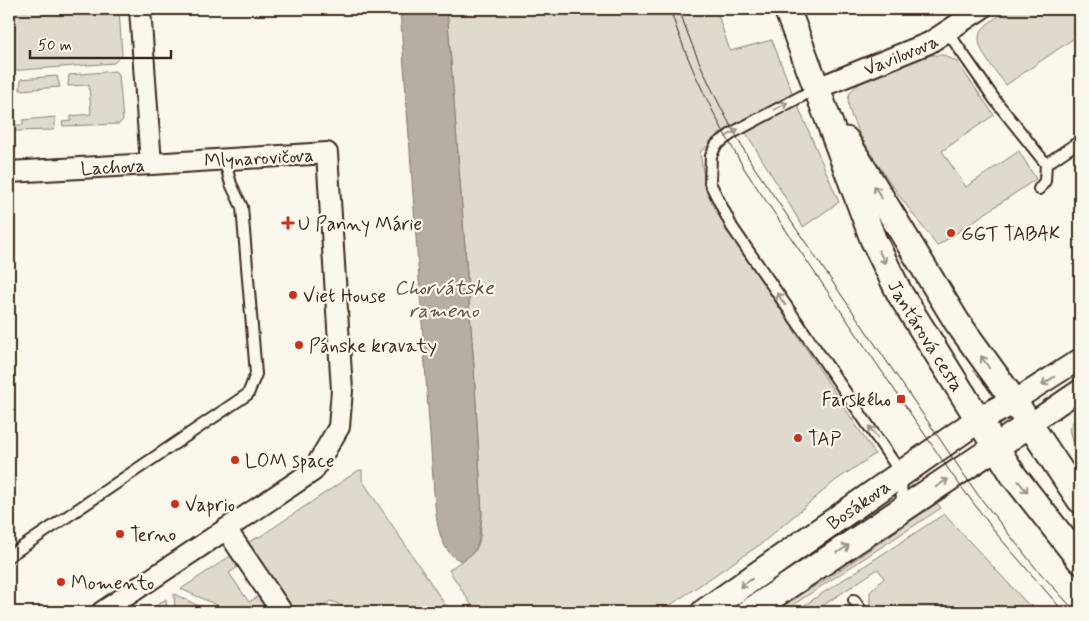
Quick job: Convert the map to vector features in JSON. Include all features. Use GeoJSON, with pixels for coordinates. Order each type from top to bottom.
{"type":"FeatureCollection","features":[{"type":"Feature","properties":{"kind":"street","name":"Lachova"},"geometry":{"type":"LineString","coordinates":[[9,172],[151,164],[140,9]]}},
{"type":"Feature","properties":{"kind":"street","name":"Jantárová cesta"},"geometry":{"type":"LineString","coordinates":[[786,9],[876,247],[918,325],[995,448],[1014,476],[1080,560]]}},
{"type":"Feature","properties":{"kind":"street","name":"Vavilovova"},"geometry":{"type":"LineString","coordinates":[[815,89],[929,43],[980,9]]}},
{"type":"Feature","properties":{"kind":"street","name":"Jantárová cesta"},"geometry":{"type":"LineString","coordinates":[[815,89],[957,322],[1030,424],[1080,500]]}},
{"type":"Feature","properties":{"kind":"street","name":"Mlynarovičova"},"geometry":{"type":"LineString","coordinates":[[102,612],[313,471],[339,427],[342,390],[327,153],[151,164]]}},
{"type":"Feature","properties":{"kind":"street"},"geometry":{"type":"LineString","coordinates":[[1014,401],[1080,359]]}},
{"type":"Feature","properties":{"kind":"street"},"geometry":{"type":"LineString","coordinates":[[1030,424],[1080,390]]}},
{"type":"Feature","properties":{"kind":"street","name":"Bosákova"},"geometry":{"type":"LineString","coordinates":[[704,612],[978,420],[1014,401]]}},
{"type":"Feature","properties":{"kind":"street","name":"Bosákova"},"geometry":{"type":"LineString","coordinates":[[749,612],[1030,424]]}},
{"type":"Feature","properties":{"kind":"street"},"geometry":{"type":"LineString","coordinates":[[226,529],[282,612]]}},
{"type":"Feature","properties":{"kind":"lane"},"geometry":{"type":"LineString","coordinates":[[948,31],[995,100],[1046,164],[1045,181],[1039,188]]}},
{"type":"Feature","properties":{"kind":"lane"},"geometry":{"type":"LineString","coordinates":[[815,89],[734,132],[716,145],[711,156],[710,183],[732,227],[901,473],[902,510]]}},
{"type":"Feature","properties":{"kind":"lane"},"geometry":{"type":"LineString","coordinates":[[1046,164],[1080,141]]}},
{"type":"Feature","properties":{"kind":"lane"},"geometry":{"type":"LineString","coordinates":[[9,556],[248,394],[256,374],[242,206],[231,184],[224,159]]}},
{"type":"Feature","properties":{"kind":"lane"},"geometry":{"type":"LineString","coordinates":[[854,600],[862,612]]}},
{"type":"Feature","properties":{"kind":"shaded area"},"geometry":{"type":"Polygon","coordinates":[[[9,9],[119,9],[122,55],[114,63],[9,71],[9,9]]]}},
{"type":"Feature","properties":{"kind":"shaded area"},"geometry":{"type":"Polygon","coordinates":[[[447,9],[706,9],[707,12],[717,12],[730,51],[772,40],[839,202],[803,227],[739,121],[700,152],[705,184],[729,231],[875,454],[835,481],[761,544],[660,612],[476,612],[449,570],[476,550],[480,539],[482,514],[474,367],[447,9]]]}},
{"type":"Feature","properties":{"kind":"shaded area"},"geometry":{"type":"Polygon","coordinates":[[[1011,9],[1080,9],[1080,34],[1006,85],[982,51],[979,36],[982,30],[995,18],[1011,9]]]}},
{"type":"Feature","properties":{"kind":"shaded area"},"geometry":{"type":"Polygon","coordinates":[[[932,55],[944,55],[957,62],[994,115],[942,151],[966,187],[1019,151],[1036,179],[937,246],[898,194],[866,146],[855,124],[849,106],[850,93],[864,81],[887,70],[932,55]]]}},
{"type":"Feature","properties":{"kind":"shaded area"},"geometry":{"type":"Polygon","coordinates":[[[115,71],[119,75],[123,120],[119,124],[63,126],[62,122],[71,121],[71,116],[91,114],[89,85],[68,86],[69,75],[115,71]]]}},
{"type":"Feature","properties":{"kind":"shaded area"},"geometry":{"type":"Polygon","coordinates":[[[57,76],[60,87],[20,90],[21,79],[57,76]]]}},
{"type":"Feature","properties":{"kind":"shaded area"},"geometry":{"type":"Polygon","coordinates":[[[55,117],[55,127],[53,130],[15,131],[14,125],[23,125],[23,120],[55,117]]]}},
{"type":"Feature","properties":{"kind":"shaded area"},"geometry":{"type":"Polygon","coordinates":[[[1080,409],[1080,459],[1073,445],[1069,429],[1080,409]]]}},
{"type":"Feature","properties":{"kind":"shaded area"},"geometry":{"type":"Polygon","coordinates":[[[359,470],[362,470],[362,480],[450,612],[344,612],[339,604],[330,601],[314,612],[295,612],[252,552],[248,542],[261,536],[359,470]]]}},
{"type":"Feature","properties":{"kind":"shaded area"},"geometry":{"type":"Polygon","coordinates":[[[937,503],[941,508],[782,612],[765,612],[821,583],[937,503]]]}},
{"type":"Feature","properties":{"kind":"shaded area"},"geometry":{"type":"Polygon","coordinates":[[[944,514],[1035,612],[874,612],[870,607],[870,592],[884,578],[878,569],[819,608],[821,612],[794,612],[944,514]]]}},
{"type":"Feature","properties":{"kind":"shaded area"},"geometry":{"type":"Polygon","coordinates":[[[232,555],[241,565],[229,573],[249,602],[261,595],[268,606],[266,612],[230,611],[181,589],[232,555]]]}},
{"type":"Feature","properties":{"kind":"shaded area"},"geometry":{"type":"Polygon","coordinates":[[[174,594],[211,612],[175,612],[174,594]]]}},
{"type":"Feature","properties":{"kind":"shaded area"},"geometry":{"type":"Polygon","coordinates":[[[166,599],[167,612],[147,612],[166,599]]]}},
{"type":"Feature","properties":{"kind":"water","name":"Chorvátske rameno"},"geometry":{"type":"Polygon","coordinates":[[[400,9],[447,9],[474,367],[482,514],[478,544],[472,554],[462,561],[454,557],[447,550],[437,522],[400,9]]]}},
{"type":"Feature","properties":{"kind":"tram line"},"geometry":{"type":"LineString","coordinates":[[670,9],[685,51],[703,91],[745,170],[953,476],[1000,538],[1064,612]]}},
{"type":"Feature","properties":{"kind":"tram line"},"geometry":{"type":"LineString","coordinates":[[679,9],[711,88],[752,164],[978,495],[1034,566],[1076,612]]}},
{"type":"Feature","properties":{"kind":"place","name":"U Panny Márie"},"geometry":{"type":"Point","coordinates":[288,223]}},
{"type":"Feature","properties":{"kind":"place","name":"GGT TABAK"},"geometry":{"type":"Point","coordinates":[951,233]}},
{"type":"Feature","properties":{"kind":"place","name":"Viet House"},"geometry":{"type":"Point","coordinates":[293,295]}},
{"type":"Feature","properties":{"kind":"place","name":"Pánske kravaty"},"geometry":{"type":"Point","coordinates":[299,345]}},
{"type":"Feature","properties":{"kind":"place","name":"Farského"},"geometry":{"type":"Point","coordinates":[901,399]}},
{"type":"Feature","properties":{"kind":"place","name":"TAP"},"geometry":{"type":"Point","coordinates":[798,438]}},
{"type":"Feature","properties":{"kind":"place","name":"LOM space"},"geometry":{"type":"Point","coordinates":[235,460]}},
{"type":"Feature","properties":{"kind":"place","name":"Vaprio"},"geometry":{"type":"Point","coordinates":[175,504]}},
{"type":"Feature","properties":{"kind":"place","name":"Terno"},"geometry":{"type":"Point","coordinates":[120,534]}},
{"type":"Feature","properties":{"kind":"place","name":"Momento"},"geometry":{"type":"Point","coordinates":[61,582]}}]}
